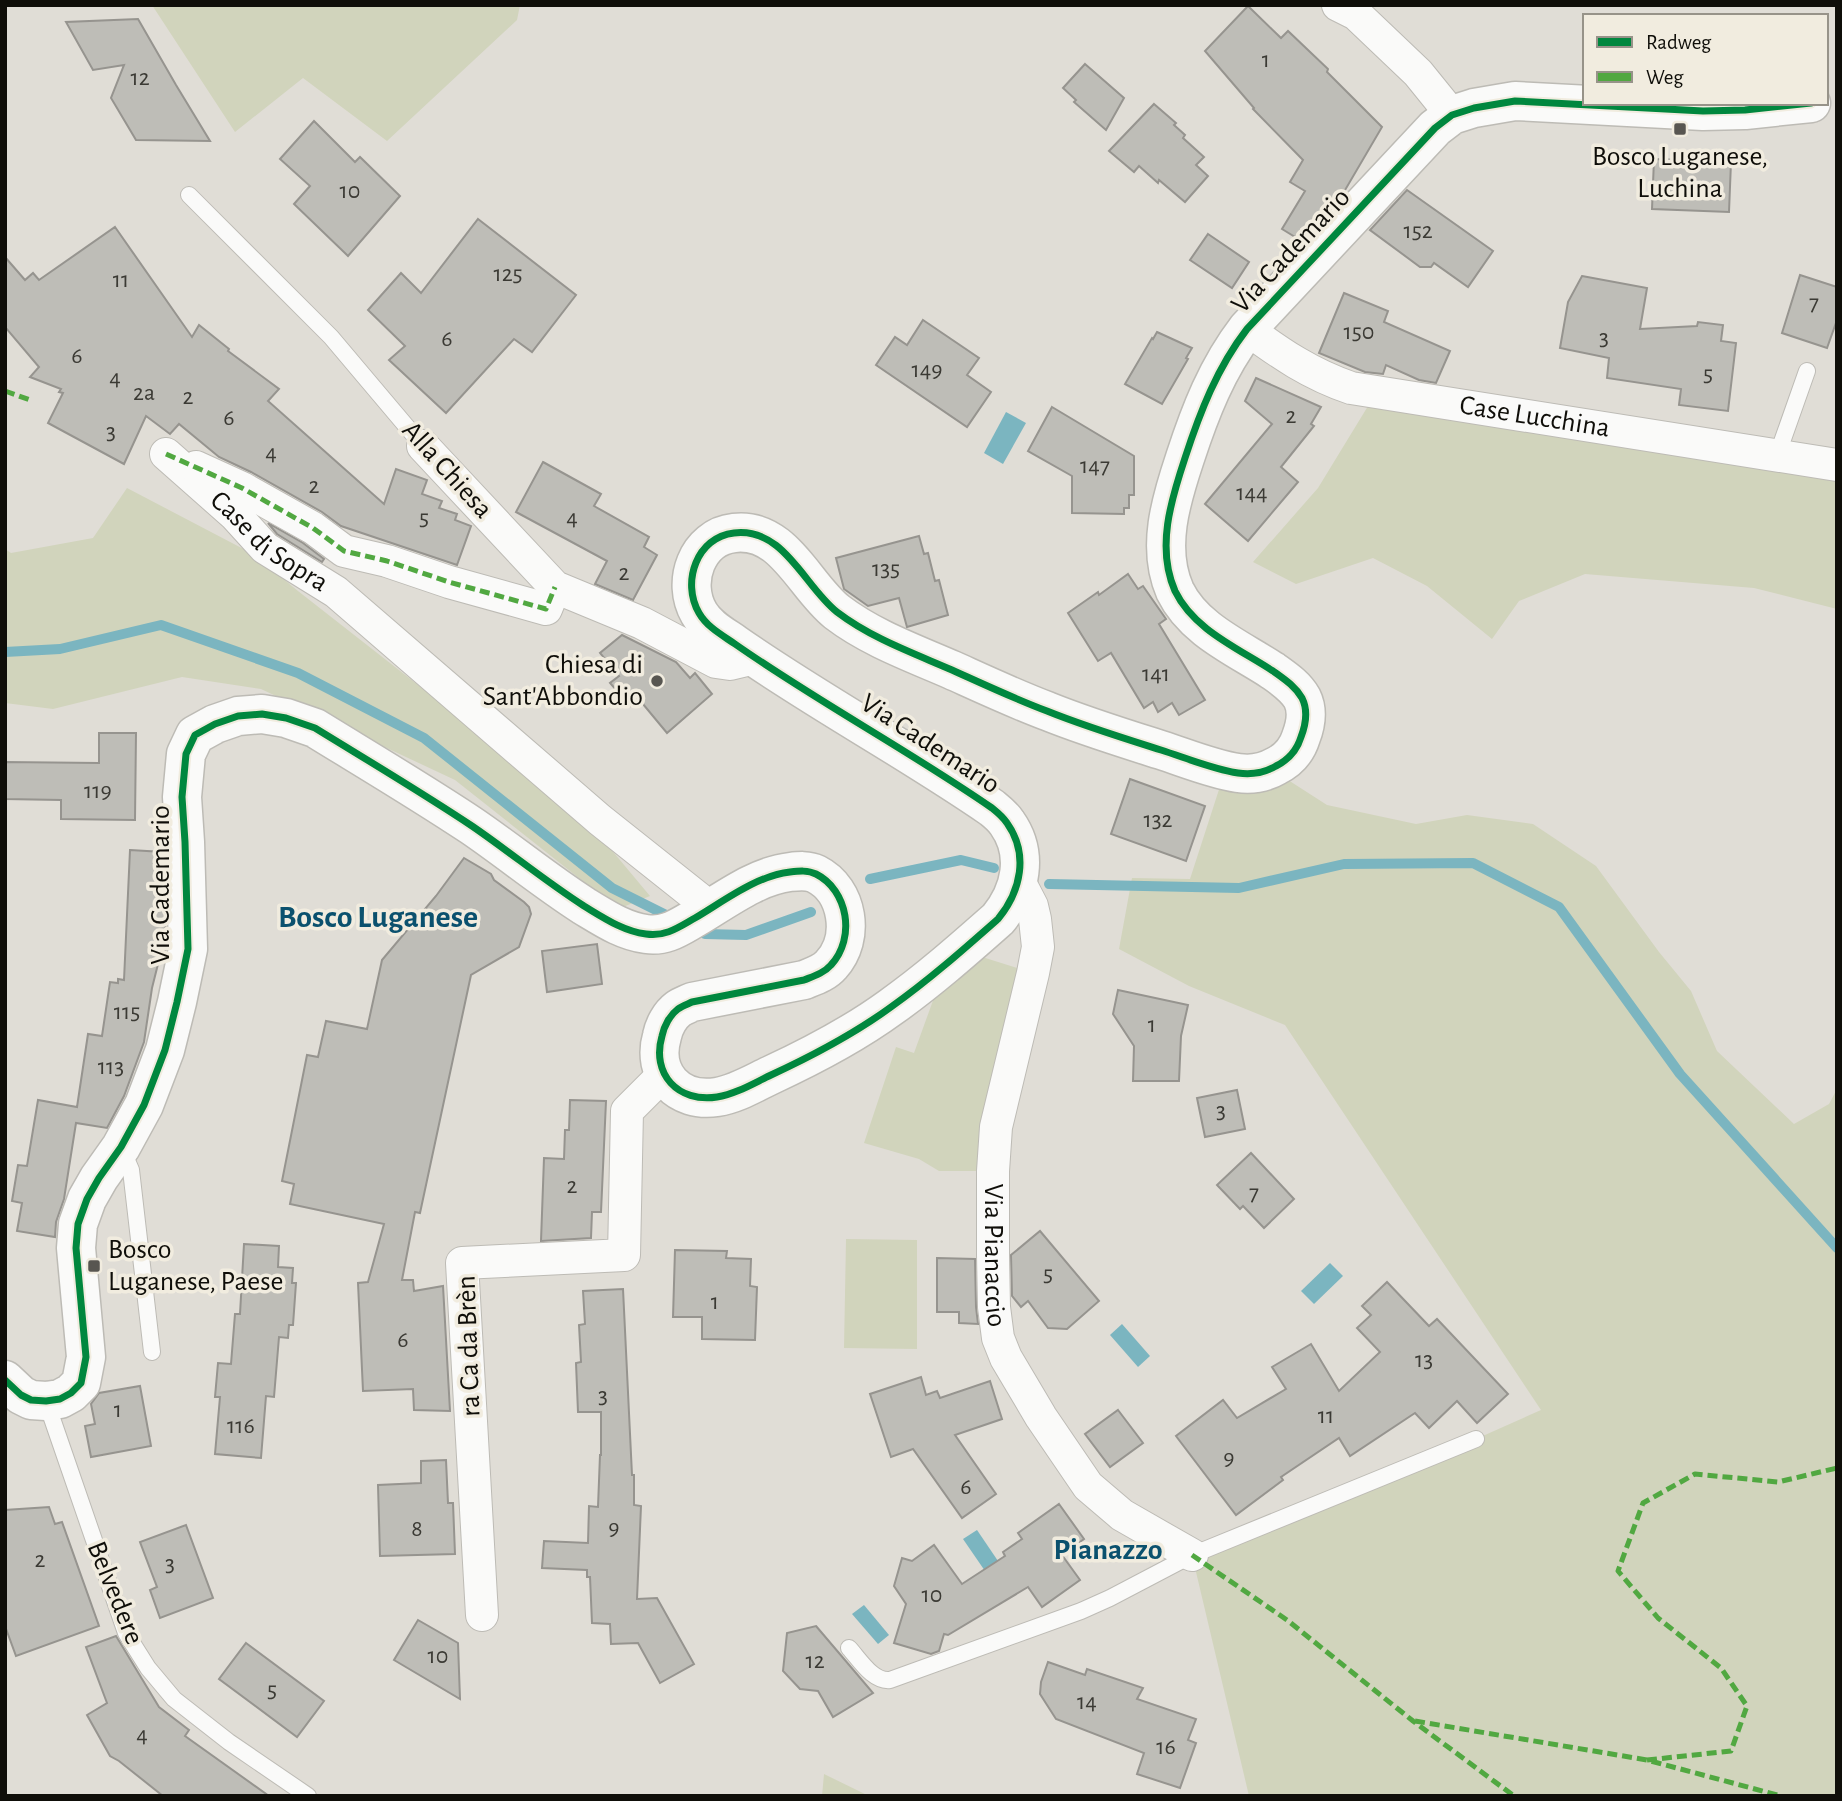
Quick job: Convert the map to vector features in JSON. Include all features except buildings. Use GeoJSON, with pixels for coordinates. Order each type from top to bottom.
{"type":"FeatureCollection","features":[{"type":"Feature","properties":{"kind":"street"},"geometry":{"type":"LineString","coordinates":[[1338,5],[1356,14],[1401,56],[1452,115]]}},
{"type":"Feature","properties":{"kind":"street","name":"Via Cademario"},"geometry":{"type":"LineString","coordinates":[[46,1401],[60,1399],[81,1383],[86,1357],[76,1248],[78,1224],[87,1199],[121,1147],[144,1105],[165,1050],[177,1002],[188,949],[182,797],[186,754],[195,735],[238,716],[261,714],[286,718],[315,728],[474,828],[555,887],[614,923],[637,932],[664,934],[746,888],[783,873],[812,872],[825,879],[842,901],[845,917],[844,937],[839,955],[831,966],[820,974],[789,984],[692,1002],[678,1009],[663,1032],[659,1048],[660,1062],[671,1085],[692,1097],[728,1095],[811,1055],[891,1007],[976,939],[1008,907],[1018,881],[1020,859],[1016,839],[1006,821],[984,802],[714,630],[701,617],[694,602],[691,585],[694,566],[703,549],[728,533],[760,535],[776,544],[792,560],[819,595],[836,611],[890,642],[1096,730],[1225,771],[1255,774],[1270,769],[1294,752],[1301,739],[1306,722],[1306,708],[1301,695],[1280,676],[1215,635],[1195,619],[1177,594],[1170,578],[1167,560],[1168,517],[1174,492],[1193,432],[1218,373],[1247,329],[1295,275],[1435,128],[1452,115],[1515,101],[1583,105]]}},
{"type":"Feature","properties":{"kind":"street","name":"Via Cademario"},"geometry":{"type":"LineString","coordinates":[[1590,105],[1703,111],[1792,105]]}},
{"type":"Feature","properties":{"kind":"street","name":"Case Lucchina"},"geometry":{"type":"LineString","coordinates":[[1247,329],[1288,359],[1332,382],[1351,388],[1837,465]]}},
{"type":"Feature","properties":{"kind":"street","name":"Alla Chiesa"},"geometry":{"type":"LineString","coordinates":[[424,446],[555,587],[642,623],[716,662],[730,664],[755,658]]}},
{"type":"Feature","properties":{"kind":"street","name":"Case di Sopra"},"geometry":{"type":"LineString","coordinates":[[555,587],[546,609],[449,582],[387,561],[344,551],[313,528],[242,488],[166,454],[235,515],[265,548],[336,592],[600,820],[698,917]]}},
{"type":"Feature","properties":{"kind":"street","name":"Via Pianaccio"},"geometry":{"type":"LineString","coordinates":[[1018,881],[1026,893],[1035,919],[1038,947],[996,1127],[993,1255],[994,1316],[998,1338],[1006,1358],[1041,1417],[1088,1486],[1122,1515],[1192,1555]]}},
{"type":"Feature","properties":{"kind":"street","name":"ra Ca da Brèn"},"geometry":{"type":"LineString","coordinates":[[482,1615],[463,1263],[624,1255],[627,1111],[664,1074]]}},
{"type":"Feature","properties":{"kind":"street"},"geometry":{"type":"LineString","coordinates":[[5,1380],[21,1395],[31,1400],[46,1401]]}},
{"type":"Feature","properties":{"kind":"lane","name":"Alla Chiesa"},"geometry":{"type":"LineString","coordinates":[[189,195],[331,337],[424,446]]}},
{"type":"Feature","properties":{"kind":"lane"},"geometry":{"type":"LineString","coordinates":[[1777,456],[1807,371]]}},
{"type":"Feature","properties":{"kind":"lane"},"geometry":{"type":"LineString","coordinates":[[121,1147],[131,1170],[152,1352]]}},
{"type":"Feature","properties":{"kind":"lane","name":"Belvedere"},"geometry":{"type":"LineString","coordinates":[[46,1401],[126,1633],[148,1668],[174,1699],[229,1742],[308,1796]]}},
{"type":"Feature","properties":{"kind":"lane"},"geometry":{"type":"LineString","coordinates":[[849,1648],[875,1677],[882,1681],[890,1680],[1081,1611],[1192,1555],[1476,1439]]}},
{"type":"Feature","properties":{"kind":"green space"},"geometry":{"type":"Polygon","coordinates":[[[152,5],[520,5],[517,20],[387,141],[303,78],[235,132],[152,5]]]}},
{"type":"Feature","properties":{"kind":"green space"},"geometry":{"type":"Polygon","coordinates":[[[1376,393],[1837,465],[1837,609],[1754,588],[1585,574],[1519,601],[1492,639],[1427,586],[1373,558],[1296,584],[1253,562],[1318,488],[1376,393]]]}},
{"type":"Feature","properties":{"kind":"green space"},"geometry":{"type":"Polygon","coordinates":[[[127,488],[253,554],[542,782],[594,829],[650,896],[618,909],[455,780],[261,689],[182,677],[53,709],[5,703],[5,549],[11,553],[93,538],[127,488]]]}},
{"type":"Feature","properties":{"kind":"green space"},"geometry":{"type":"Polygon","coordinates":[[[1271,769],[1327,805],[1416,824],[1467,815],[1533,824],[1596,866],[1691,991],[1717,1051],[1794,1124],[1829,1104],[1837,1089],[1837,1796],[1249,1796],[1192,1555],[1541,1410],[1285,1025],[1189,986],[1119,949],[1132,878],[1190,879],[1225,771],[1271,769]]]}},
{"type":"Feature","properties":{"kind":"green space"},"geometry":{"type":"Polygon","coordinates":[[[979,956],[1033,973],[993,1171],[939,1171],[919,1159],[864,1143],[896,1047],[914,1053],[935,995],[979,956]]]}},
{"type":"Feature","properties":{"kind":"green space"},"geometry":{"type":"Polygon","coordinates":[[[846,1239],[917,1240],[917,1349],[844,1348],[846,1239]]]}},
{"type":"Feature","properties":{"kind":"green space"},"geometry":{"type":"Polygon","coordinates":[[[824,1774],[869,1796],[822,1796],[824,1774]]]}},
{"type":"Feature","properties":{"kind":"water"},"geometry":{"type":"Polygon","coordinates":[[[1006,412],[1026,423],[1003,464],[984,453],[1006,412]]]}},
{"type":"Feature","properties":{"kind":"water"},"geometry":{"type":"Polygon","coordinates":[[[1330,1263],[1343,1276],[1314,1304],[1301,1291],[1330,1263]]]}},
{"type":"Feature","properties":{"kind":"water"},"geometry":{"type":"Polygon","coordinates":[[[1122,1324],[1150,1356],[1138,1367],[1110,1335],[1122,1324]]]}},
{"type":"Feature","properties":{"kind":"water"},"geometry":{"type":"Polygon","coordinates":[[[977,1530],[998,1561],[985,1571],[963,1539],[977,1530]]]}},
{"type":"Feature","properties":{"kind":"water"},"geometry":{"type":"Polygon","coordinates":[[[864,1605],[889,1635],[878,1644],[852,1614],[864,1605]]]}},
{"type":"Feature","properties":{"kind":"waterway"},"geometry":{"type":"LineString","coordinates":[[5,652],[60,649],[161,625],[298,673],[424,738],[612,888],[674,919]]}},
{"type":"Feature","properties":{"kind":"waterway"},"geometry":{"type":"LineString","coordinates":[[870,879],[961,860],[994,868]]}},
{"type":"Feature","properties":{"kind":"waterway"},"geometry":{"type":"LineString","coordinates":[[1049,884],[1239,888],[1344,864],[1473,863],[1559,907],[1680,1074],[1837,1248]]}},
{"type":"Feature","properties":{"kind":"waterway"},"geometry":{"type":"LineString","coordinates":[[694,929],[705,934],[746,935],[811,912]]}},
{"type":"Feature","properties":{"kind":"marked path"},"geometry":{"type":"LineString","coordinates":[[5,391],[30,400]]}},
{"type":"Feature","properties":{"kind":"marked path"},"geometry":{"type":"LineString","coordinates":[[166,454],[242,488],[313,528],[344,551],[387,561],[449,582],[546,609],[555,587]]}},
{"type":"Feature","properties":{"kind":"marked path"},"geometry":{"type":"LineString","coordinates":[[1647,1760],[1731,1751],[1747,1706],[1721,1668],[1658,1618],[1618,1571],[1643,1503],[1695,1474],[1778,1482],[1837,1468]]}},
{"type":"Feature","properties":{"kind":"marked path"},"geometry":{"type":"LineString","coordinates":[[1192,1555],[1287,1620],[1413,1721],[1514,1796]]}},
{"type":"Feature","properties":{"kind":"marked path"},"geometry":{"type":"LineString","coordinates":[[1415,1721],[1647,1760],[1781,1796]]}},
{"type":"Feature","properties":{"kind":"cycle path"},"geometry":{"type":"LineString","coordinates":[[5,1380],[21,1395],[31,1400],[46,1401],[60,1399],[81,1383],[86,1357],[76,1248],[78,1224],[87,1199],[121,1147],[144,1105],[165,1050],[177,1002],[188,949],[182,797],[186,754],[195,735],[238,716],[262,714],[286,718],[315,728],[472,826],[584,906],[629,930],[653,935],[672,930],[741,890],[777,874],[807,871],[827,881],[841,903],[846,929],[844,942],[831,965],[804,980],[692,1002],[675,1011],[664,1028],[660,1062],[671,1083],[690,1095],[703,1098],[724,1096],[738,1091],[848,1035],[933,975],[998,919],[1017,884],[1020,860],[1014,835],[992,808],[766,665],[706,622],[694,601],[692,588],[692,575],[702,552],[721,536],[734,533],[767,539],[792,560],[825,601],[864,630],[1023,702],[1089,727],[1219,769],[1248,774],[1280,764],[1288,758],[1299,742],[1306,717],[1302,698],[1293,686],[1273,671],[1218,637],[1193,617],[1183,605],[1169,575],[1166,541],[1171,507],[1203,407],[1218,375],[1247,329],[1435,128],[1452,115],[1515,101],[1583,105]]}},
{"type":"Feature","properties":{"kind":"cycle path"},"geometry":{"type":"LineString","coordinates":[[1590,105],[1703,111],[1792,105]]}},
{"type":"Feature","properties":{"kind":"place","name":"Bosco Luganese, Luchina"},"geometry":{"type":"Point","coordinates":[1680,129]}},
{"type":"Feature","properties":{"kind":"place","name":"Chiesa di Sant'Abbondio"},"geometry":{"type":"Point","coordinates":[657,681]}},
{"type":"Feature","properties":{"kind":"place","name":"Bosco Luganese, Paese"},"geometry":{"type":"Point","coordinates":[94,1266]}},
{"type":"Feature","properties":{"kind":"district","name":"Bosco Luganese"},"geometry":{"type":"Point","coordinates":[378,917]}},
{"type":"Feature","properties":{"kind":"district","name":"Pianazzo"},"geometry":{"type":"Point","coordinates":[1108,1550]}}]}
